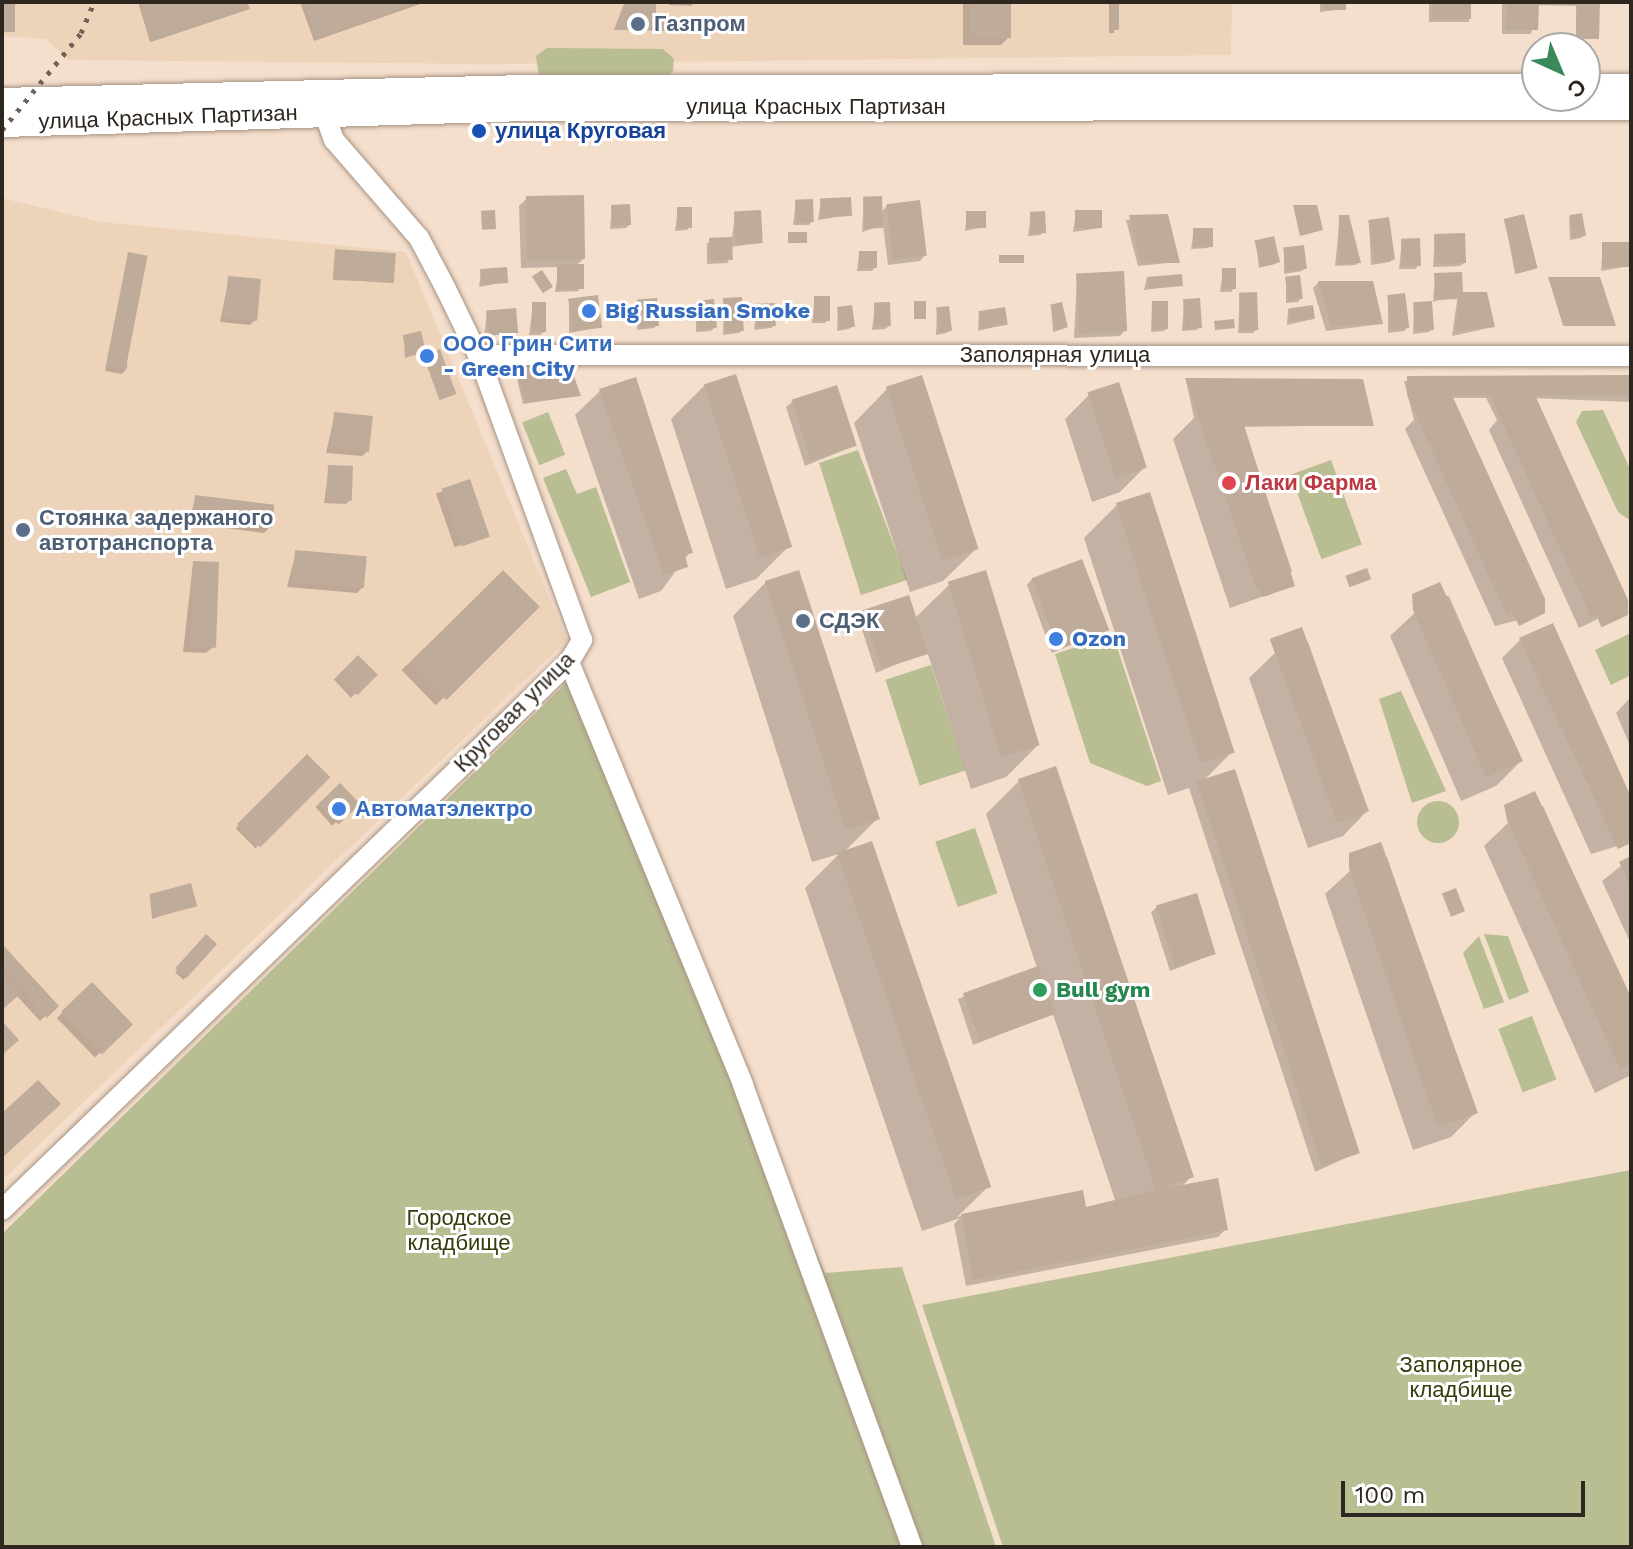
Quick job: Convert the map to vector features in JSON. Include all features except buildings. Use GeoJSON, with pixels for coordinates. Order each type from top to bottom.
{"type":"FeatureCollection","features":[{"type":"Feature","properties":{"kind":"main road","name":"улица Красных Партизан"},"geometry":{"type":"LineString","coordinates":[[2,124],[324,102],[1521,87]]}},
{"type":"Feature","properties":{"kind":"main road"},"geometry":{"type":"LineString","coordinates":[[1601,87],[1631,87]]}},
{"type":"Feature","properties":{"kind":"main road","name":"улица Красных Партизан"},"geometry":{"type":"LineString","coordinates":[[2,101],[1631,107]]}},
{"type":"Feature","properties":{"kind":"street","name":"Круговая улица"},"geometry":{"type":"LineString","coordinates":[[2,1210],[569,662],[582,626],[478,355],[419,238],[334,140],[324,102]]}},
{"type":"Feature","properties":{"kind":"street","name":"Заполярная улица"},"geometry":{"type":"LineString","coordinates":[[478,355],[1631,356]]}},
{"type":"Feature","properties":{"kind":"street"},"geometry":{"type":"LineString","coordinates":[[569,662],[743,1085],[912,1547]]}},
{"type":"Feature","properties":{"kind":"shaded area"},"geometry":{"type":"Polygon","coordinates":[[[2,2],[1232,2],[1231,55],[486,64],[68,60],[46,39],[2,36],[2,2]]]}},
{"type":"Feature","properties":{"kind":"shaded area"},"geometry":{"type":"Polygon","coordinates":[[[2,198],[101,222],[406,252],[567,640],[2,1180],[2,198]]]}},
{"type":"Feature","properties":{"kind":"green space"},"geometry":{"type":"Polygon","coordinates":[[[547,48],[663,49],[674,59],[673,71],[666,77],[539,77],[536,56],[547,48]]]}},
{"type":"Feature","properties":{"kind":"green space"},"geometry":{"type":"Polygon","coordinates":[[[1603,410],[1631,471],[1631,521],[1618,512],[1576,422],[1582,411],[1603,410]]]}},
{"type":"Feature","properties":{"kind":"green space"},"geometry":{"type":"Polygon","coordinates":[[[548,412],[565,455],[539,465],[522,422],[548,412]]]}},
{"type":"Feature","properties":{"kind":"green space"},"geometry":{"type":"Polygon","coordinates":[[[858,450],[907,580],[861,595],[819,463],[858,450]]]}},
{"type":"Feature","properties":{"kind":"green space"},"geometry":{"type":"Polygon","coordinates":[[[1331,460],[1362,545],[1321,559],[1291,475],[1331,460]]]}},
{"type":"Feature","properties":{"kind":"green space"},"geometry":{"type":"Polygon","coordinates":[[[566,469],[577,494],[596,487],[630,582],[591,597],[543,478],[566,469]]]}},
{"type":"Feature","properties":{"kind":"green space"},"geometry":{"type":"Polygon","coordinates":[[[1631,633],[1631,675],[1611,685],[1595,650],[1631,633]]]}},
{"type":"Feature","properties":{"kind":"green space"},"geometry":{"type":"Polygon","coordinates":[[[1113,635],[1161,781],[1147,786],[1090,763],[1055,654],[1113,635]]]}},
{"type":"Feature","properties":{"kind":"green space"},"geometry":{"type":"Polygon","coordinates":[[[931,665],[965,771],[920,785],[885,680],[931,665]]]}},
{"type":"Feature","properties":{"kind":"green space","name":"Городское кладбище"},"geometry":{"type":"Polygon","coordinates":[[[567,682],[825,1273],[902,1267],[996,1547],[2,1547],[2,1234],[567,682]]]}},
{"type":"Feature","properties":{"kind":"green space"},"geometry":{"type":"Polygon","coordinates":[[[1401,691],[1446,791],[1412,803],[1379,699],[1401,691]]]}},
{"type":"Feature","properties":{"kind":"green space"},"geometry":{"type":"Polygon","coordinates":[[[1438,801],[1453,807],[1459,822],[1453,837],[1438,843],[1423,837],[1417,822],[1423,807],[1438,801]]]}},
{"type":"Feature","properties":{"kind":"green space"},"geometry":{"type":"Polygon","coordinates":[[[975,828],[997,893],[958,907],[935,842],[975,828]]]}},
{"type":"Feature","properties":{"kind":"green space"},"geometry":{"type":"Polygon","coordinates":[[[1484,934],[1508,936],[1529,992],[1509,1000],[1484,934]]]}},
{"type":"Feature","properties":{"kind":"green space"},"geometry":{"type":"Polygon","coordinates":[[[1479,936],[1504,1002],[1484,1009],[1463,953],[1479,936]]]}},
{"type":"Feature","properties":{"kind":"green space"},"geometry":{"type":"Polygon","coordinates":[[[1532,1016],[1556,1079],[1523,1092],[1498,1029],[1532,1016]]]}},
{"type":"Feature","properties":{"kind":"green space","name":"Заполярное кладбище"},"geometry":{"type":"Polygon","coordinates":[[[1631,1170],[1631,1547],[1003,1547],[922,1305],[1631,1170]]]}},
{"type":"Feature","properties":{"kind":"railway"},"geometry":{"type":"LineString","coordinates":[[2,130],[81,33],[94,2]]}},
{"type":"Feature","properties":{"kind":"place","name":"Газпром"},"geometry":{"type":"Point","coordinates":[638,24]}},
{"type":"Feature","properties":{"kind":"place","name":"улица Круговая"},"geometry":{"type":"Point","coordinates":[479,131]}},
{"type":"Feature","properties":{"kind":"place","name":"Big Russian Smoke"},"geometry":{"type":"Point","coordinates":[589,311]}},
{"type":"Feature","properties":{"kind":"place","name":"ООО Грин Сити - Green City"},"geometry":{"type":"Point","coordinates":[427,356]}},
{"type":"Feature","properties":{"kind":"place","name":"Лаки Фарма"},"geometry":{"type":"Point","coordinates":[1229,483]}},
{"type":"Feature","properties":{"kind":"place","name":"Стоянка задержаного автотранспорта"},"geometry":{"type":"Point","coordinates":[23,530]}},
{"type":"Feature","properties":{"kind":"place","name":"СДЭК"},"geometry":{"type":"Point","coordinates":[803,621]}},
{"type":"Feature","properties":{"kind":"place","name":"Ozon"},"geometry":{"type":"Point","coordinates":[1056,639]}},
{"type":"Feature","properties":{"kind":"place","name":"Автоматэлектро"},"geometry":{"type":"Point","coordinates":[339,809]}},
{"type":"Feature","properties":{"kind":"place","name":"Bull gym"},"geometry":{"type":"Point","coordinates":[1040,990]}}]}
